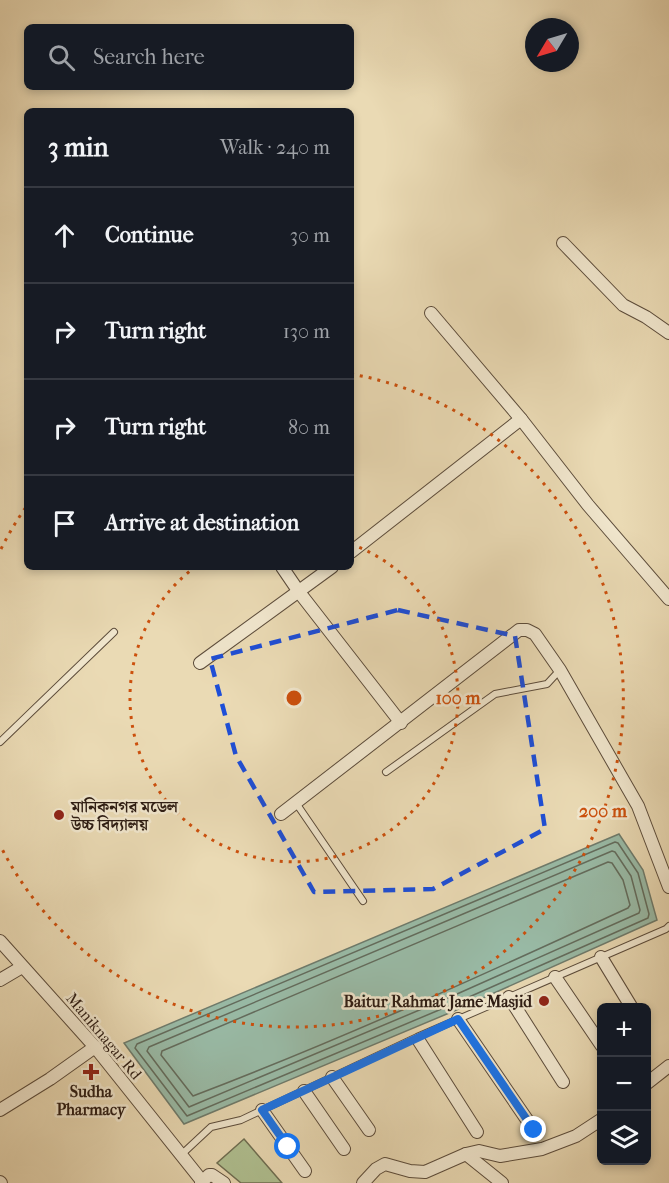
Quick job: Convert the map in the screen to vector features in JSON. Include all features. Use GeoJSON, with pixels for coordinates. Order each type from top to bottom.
{"type":"FeatureCollection","features":[{"type":"Feature","properties":{"kind":"street"},"geometry":{"type":"LineString","coordinates":[[563,243],[623,305],[669,333]]}},
{"type":"Feature","properties":{"kind":"street"},"geometry":{"type":"LineString","coordinates":[[431,313],[522,419],[588,505],[669,599]]}},
{"type":"Feature","properties":{"kind":"street"},"geometry":{"type":"LineString","coordinates":[[354,550],[522,419]]}},
{"type":"Feature","properties":{"kind":"street"},"geometry":{"type":"LineString","coordinates":[[284,570],[401,723]]}},
{"type":"Feature","properties":{"kind":"street"},"geometry":{"type":"LineString","coordinates":[[200,663],[328,570]]}},
{"type":"Feature","properties":{"kind":"street"},"geometry":{"type":"LineString","coordinates":[[280,814],[519,630],[527,630],[535,634],[560,670],[638,806],[669,887]]}},
{"type":"Feature","properties":{"kind":"street","name":"Maniknagar Rd"},"geometry":{"type":"LineString","coordinates":[[0,941],[95,1047],[202,1182]]}},
{"type":"Feature","properties":{"kind":"street"},"geometry":{"type":"LineString","coordinates":[[601,957],[629,1003]]}},
{"type":"Feature","properties":{"kind":"street"},"geometry":{"type":"LineString","coordinates":[[0,980],[22,967]]}},
{"type":"Feature","properties":{"kind":"street"},"geometry":{"type":"LineString","coordinates":[[555,977],[597,1039]]}},
{"type":"Feature","properties":{"kind":"street"},"geometry":{"type":"LineString","coordinates":[[509,997],[563,1082]]}},
{"type":"Feature","properties":{"kind":"street"},"geometry":{"type":"LineString","coordinates":[[458,1019],[534,1130]]}},
{"type":"Feature","properties":{"kind":"street"},"geometry":{"type":"LineString","coordinates":[[419,1041],[477,1132]]}},
{"type":"Feature","properties":{"kind":"street"},"geometry":{"type":"LineString","coordinates":[[0,1110],[95,1047]]}},
{"type":"Feature","properties":{"kind":"street"},"geometry":{"type":"LineString","coordinates":[[651,1081],[667,1070]]}},
{"type":"Feature","properties":{"kind":"street"},"geometry":{"type":"LineString","coordinates":[[332,1077],[369,1130]]}},
{"type":"Feature","properties":{"kind":"street"},"geometry":{"type":"LineString","coordinates":[[304,1091],[344,1149]]}},
{"type":"Feature","properties":{"kind":"street"},"geometry":{"type":"LineString","coordinates":[[262,1110],[305,1171]]}},
{"type":"Feature","properties":{"kind":"street"},"geometry":{"type":"LineString","coordinates":[[363,1183],[380,1166],[386,1164],[410,1171],[425,1172],[479,1151],[500,1156],[542,1149],[576,1136],[597,1122]]}},
{"type":"Feature","properties":{"kind":"street"},"geometry":{"type":"LineString","coordinates":[[466,1155],[502,1183]]}},
{"type":"Feature","properties":{"kind":"street"},"geometry":{"type":"LineString","coordinates":[[202,1182],[212,1174],[224,1183]]}},
{"type":"Feature","properties":{"kind":"lane"},"geometry":{"type":"LineString","coordinates":[[0,742],[114,632]]}},
{"type":"Feature","properties":{"kind":"lane"},"geometry":{"type":"LineString","coordinates":[[386,772],[495,694],[547,684],[560,670]]}},
{"type":"Feature","properties":{"kind":"lane"},"geometry":{"type":"LineString","coordinates":[[296,802],[363,901]]}},
{"type":"Feature","properties":{"kind":"lane"},"geometry":{"type":"LineString","coordinates":[[180,1156],[211,1126],[241,1120],[458,1019],[668,929]]}},
{"type":"Feature","properties":{"kind":"highlighted area"},"geometry":{"type":"Polygon","coordinates":[[[398,610],[515,636],[545,829],[433,889],[314,892],[236,756],[210,659],[398,610]]]}},
{"type":"Feature","properties":{"kind":"shaded area"},"geometry":{"type":"Polygon","coordinates":[[[244,1139],[282,1183],[241,1183],[217,1163],[244,1139]]]}},
{"type":"Feature","properties":{"kind":"water"},"geometry":{"type":"Polygon","coordinates":[[[619,834],[643,870],[657,920],[454,1011],[184,1124],[124,1043],[619,834]]]}},
{"type":"Feature","properties":{"kind":"place","name":"মানিকনগর মডেল উচ্চ বিদ্যালয়"},"geometry":{"type":"Point","coordinates":[59,815]}},
{"type":"Feature","properties":{"kind":"place","name":"Baitur Rahmat Jame Masjid"},"geometry":{"type":"Point","coordinates":[544,1001]}},
{"type":"Feature","properties":{"kind":"place","name":"Sudha Pharmacy"},"geometry":{"type":"Point","coordinates":[91,1072]}},
{"type":"Feature","properties":{"kind":"route"},"geometry":{"type":"LineString","coordinates":[[288,1147],[262,1110],[458,1019],[534,1130]]}}]}
